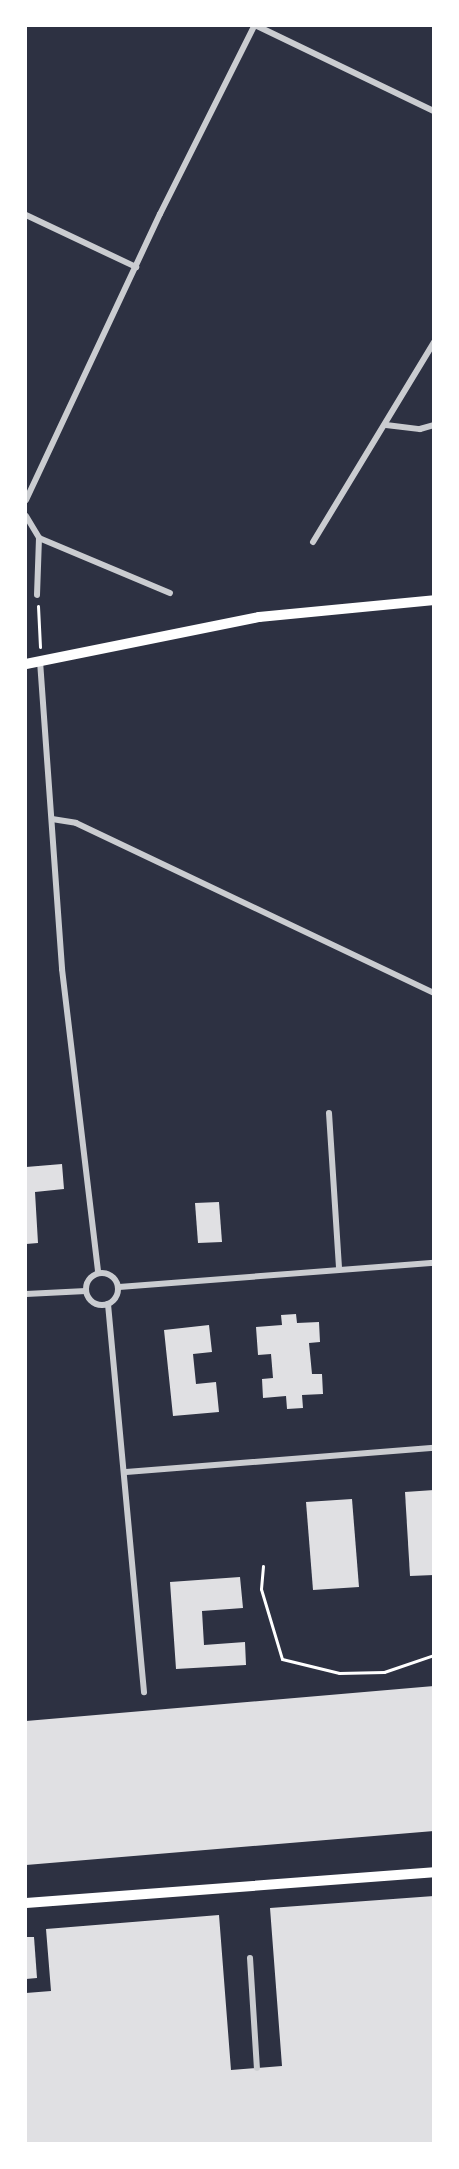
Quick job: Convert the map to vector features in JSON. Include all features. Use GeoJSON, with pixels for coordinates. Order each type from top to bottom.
{"type":"FeatureCollection","features":[{"type":"Feature","properties":{"kind":"main road"},"geometry":{"type":"LineString","coordinates":[[26,664],[259,616],[434,600]]}},
{"type":"Feature","properties":{"kind":"main road"},"geometry":{"type":"LineString","coordinates":[[26,1903],[434,1872]]}},
{"type":"Feature","properties":{"kind":"street"},"geometry":{"type":"LineString","coordinates":[[26,500],[136,267],[255,26],[434,111]]}},
{"type":"Feature","properties":{"kind":"street"},"geometry":{"type":"LineString","coordinates":[[26,215],[136,267]]}},
{"type":"Feature","properties":{"kind":"street"},"geometry":{"type":"LineString","coordinates":[[313,542],[386,425],[434,342]]}},
{"type":"Feature","properties":{"kind":"street"},"geometry":{"type":"LineString","coordinates":[[386,425],[420,429],[434,425]]}},
{"type":"Feature","properties":{"kind":"street"},"geometry":{"type":"LineString","coordinates":[[26,516],[39,538],[37,595]]}},
{"type":"Feature","properties":{"kind":"street"},"geometry":{"type":"LineString","coordinates":[[39,538],[170,593]]}},
{"type":"Feature","properties":{"kind":"street"},"geometry":{"type":"LineString","coordinates":[[40,661],[62,969],[98,1273]]}},
{"type":"Feature","properties":{"kind":"street"},"geometry":{"type":"LineString","coordinates":[[51,819],[76,823],[434,993]]}},
{"type":"Feature","properties":{"kind":"street"},"geometry":{"type":"LineString","coordinates":[[329,1113],[339,1268]]}},
{"type":"Feature","properties":{"kind":"street"},"geometry":{"type":"LineString","coordinates":[[119,1287],[339,1268],[434,1263]]}},
{"type":"Feature","properties":{"kind":"street"},"geometry":{"type":"LineString","coordinates":[[86,1290],[93,1302],[108,1304],[116,1297],[119,1287],[113,1277],[98,1273]]}},
{"type":"Feature","properties":{"kind":"street"},"geometry":{"type":"LineString","coordinates":[[86,1290],[90,1279],[98,1273]]}},
{"type":"Feature","properties":{"kind":"street"},"geometry":{"type":"LineString","coordinates":[[26,1294],[86,1290]]}},
{"type":"Feature","properties":{"kind":"street"},"geometry":{"type":"LineString","coordinates":[[108,1304],[126,1472],[144,1692]]}},
{"type":"Feature","properties":{"kind":"street"},"geometry":{"type":"LineString","coordinates":[[126,1472],[434,1448]]}},
{"type":"Feature","properties":{"kind":"street"},"geometry":{"type":"LineString","coordinates":[[250,1958],[257,2068]]}},
{"type":"Feature","properties":{"kind":"path"},"geometry":{"type":"LineString","coordinates":[[37,595],[40,661]]}},
{"type":"Feature","properties":{"kind":"path"},"geometry":{"type":"LineString","coordinates":[[263,1566],[261,1589],[282,1659],[339,1672],[384,1672],[434,1655]]}},
{"type":"Feature","properties":{"kind":"building"},"geometry":{"type":"Polygon","coordinates":[[[62,1164],[64,1189],[35,1192],[38,1243],[26,1244],[26,1167],[62,1164]]]}},
{"type":"Feature","properties":{"kind":"building"},"geometry":{"type":"Polygon","coordinates":[[[219,1202],[222,1242],[198,1243],[195,1203],[219,1202]]]}},
{"type":"Feature","properties":{"kind":"building"},"geometry":{"type":"Polygon","coordinates":[[[296,1314],[297,1323],[319,1322],[320,1342],[309,1343],[312,1374],[322,1374],[323,1394],[302,1395],[303,1408],[287,1409],[286,1396],[263,1398],[262,1379],[273,1378],[271,1354],[258,1355],[256,1327],[282,1325],[281,1315],[296,1314]]]}},
{"type":"Feature","properties":{"kind":"building"},"geometry":{"type":"Polygon","coordinates":[[[209,1325],[212,1352],[193,1354],[196,1384],[216,1382],[219,1412],[173,1416],[164,1330],[209,1325]]]}},
{"type":"Feature","properties":{"kind":"building"},"geometry":{"type":"Polygon","coordinates":[[[434,1490],[434,1575],[410,1576],[405,1492],[434,1490]]]}},
{"type":"Feature","properties":{"kind":"building"},"geometry":{"type":"Polygon","coordinates":[[[352,1499],[359,1587],[313,1590],[306,1502],[352,1499]]]}},
{"type":"Feature","properties":{"kind":"building"},"geometry":{"type":"Polygon","coordinates":[[[240,1577],[243,1608],[202,1611],[204,1645],[245,1642],[246,1665],[176,1669],[170,1582],[240,1577]]]}},
{"type":"Feature","properties":{"kind":"building"},"geometry":{"type":"Polygon","coordinates":[[[434,1686],[434,1831],[26,1865],[26,1721],[434,1686]]]}},
{"type":"Feature","properties":{"kind":"building"},"geometry":{"type":"Polygon","coordinates":[[[434,1896],[434,2144],[26,2144],[26,1993],[51,1991],[46,1929],[219,1915],[231,2070],[282,2066],[270,1908],[434,1896]]]}},
{"type":"Feature","properties":{"kind":"building"},"geometry":{"type":"Polygon","coordinates":[[[26,1937],[34,1937],[37,1978],[26,1979],[26,1937]]]}}]}
